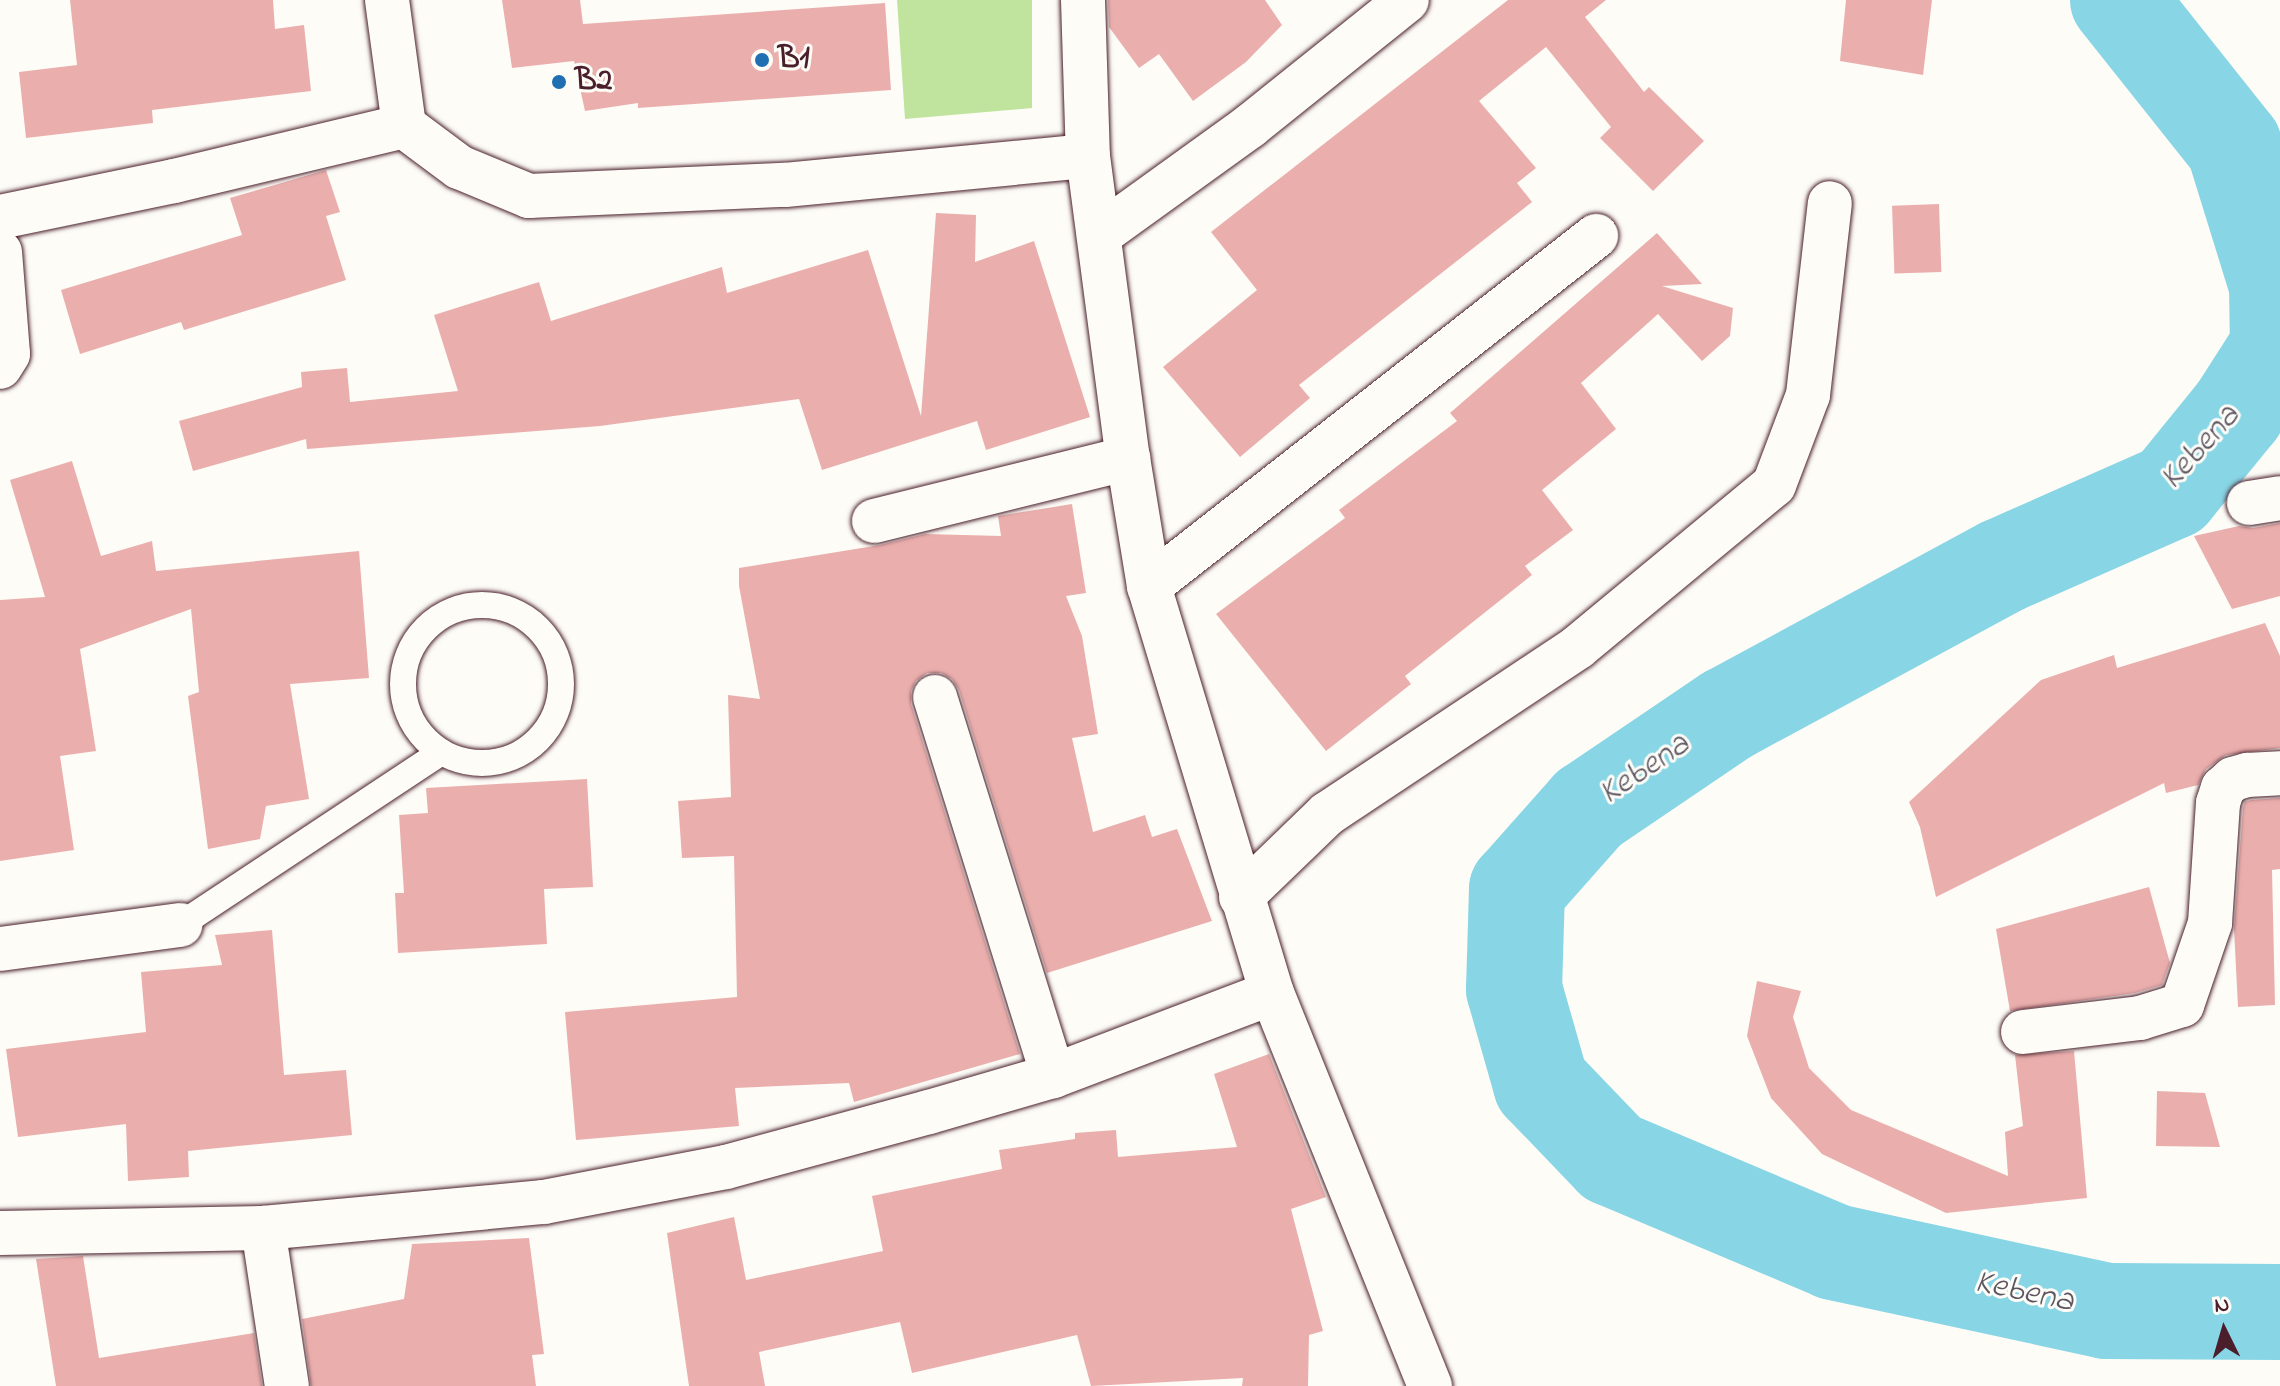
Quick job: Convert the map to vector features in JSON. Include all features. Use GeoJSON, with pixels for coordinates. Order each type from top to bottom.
{"type":"FeatureCollection","features":[{"type":"Feature","properties":{"kind":"street"},"geometry":{"type":"LineString","coordinates":[[387,0],[404,126],[459,167],[529,196],[785,185],[1088,156]]}},
{"type":"Feature","properties":{"kind":"street"},"geometry":{"type":"LineString","coordinates":[[1083,0],[1088,156],[1128,458],[1149,586],[1272,993],[1430,1386]]}},
{"type":"Feature","properties":{"kind":"street"},"geometry":{"type":"LineString","coordinates":[[1099,235],[1250,126],[1407,0]]}},
{"type":"Feature","properties":{"kind":"street"},"geometry":{"type":"LineString","coordinates":[[0,217],[174,181],[404,126]]}},
{"type":"Feature","properties":{"kind":"street"},"geometry":{"type":"LineString","coordinates":[[1241,897],[1327,814],[1578,647],[1774,485],[1808,395],[1830,203]]}},
{"type":"Feature","properties":{"kind":"street"},"geometry":{"type":"LineString","coordinates":[[1149,586],[1596,236]]}},
{"type":"Feature","properties":{"kind":"street"},"geometry":{"type":"LineString","coordinates":[[0,252],[8,354],[0,367]]}},
{"type":"Feature","properties":{"kind":"street"},"geometry":{"type":"LineString","coordinates":[[874,521],[1128,458]]}},
{"type":"Feature","properties":{"kind":"street"},"geometry":{"type":"LineString","coordinates":[[935,697],[1053,1076]]}},
{"type":"Feature","properties":{"kind":"street"},"geometry":{"type":"LineString","coordinates":[[2023,1032],[2140,1018],[2182,1005],[2210,923],[2218,803],[2223,788],[2233,779],[2247,775],[2280,773]]}},
{"type":"Feature","properties":{"kind":"street"},"geometry":{"type":"LineString","coordinates":[[0,949],[180,925]]}},
{"type":"Feature","properties":{"kind":"street"},"geometry":{"type":"LineString","coordinates":[[0,1233],[263,1228],[544,1202],[711,1170],[1053,1076],[1272,993]]}},
{"type":"Feature","properties":{"kind":"street"},"geometry":{"type":"LineString","coordinates":[[263,1228],[287,1386]]}},
{"type":"Feature","properties":{"kind":"lane"},"geometry":{"type":"LineString","coordinates":[[484,605],[509,609],[532,623],[550,642],[559,667],[560,693],[554,718],[538,739],[516,755],[491,762],[466,762],[441,752],[421,735],[407,713],[402,687],[406,662],[417,639],[435,620],[458,609],[484,605]]}},
{"type":"Feature","properties":{"kind":"lane"},"geometry":{"type":"LineString","coordinates":[[180,925],[441,752]]}},
{"type":"Feature","properties":{"kind":"green space"},"geometry":{"type":"Polygon","coordinates":[[[897,0],[1032,0],[1032,108],[905,119],[897,0]]]}},
{"type":"Feature","properties":{"kind":"building"},"geometry":{"type":"Polygon","coordinates":[[[70,0],[273,0],[275,29],[304,25],[311,91],[152,110],[153,123],[26,138],[19,72],[77,65],[70,0]]]}},
{"type":"Feature","properties":{"kind":"building","name":"B1"},"geometry":{"type":"Polygon","coordinates":[[[502,0],[580,0],[583,24],[885,3],[891,90],[638,108],[638,103],[585,111],[574,61],[512,68],[502,0]]]}},
{"type":"Feature","properties":{"kind":"building"},"geometry":{"type":"Polygon","coordinates":[[[1108,0],[1265,0],[1282,25],[1246,62],[1193,101],[1159,54],[1139,68],[1109,27],[1108,0]]]}},
{"type":"Feature","properties":{"kind":"building"},"geometry":{"type":"Polygon","coordinates":[[[1508,0],[1606,0],[1585,17],[1644,92],[1649,87],[1704,141],[1653,191],[1600,138],[1611,127],[1546,47],[1479,101],[1536,168],[1517,183],[1532,202],[1299,385],[1310,398],[1240,457],[1163,367],[1257,290],[1211,232],[1508,0]]]}},
{"type":"Feature","properties":{"kind":"building"},"geometry":{"type":"Polygon","coordinates":[[[1846,0],[1932,0],[1923,75],[1840,61],[1846,0]]]}},
{"type":"Feature","properties":{"kind":"building"},"geometry":{"type":"Polygon","coordinates":[[[326,170],[340,212],[326,216],[346,280],[184,330],[181,322],[80,354],[61,290],[242,235],[230,198],[326,170]]]}},
{"type":"Feature","properties":{"kind":"building"},"geometry":{"type":"Polygon","coordinates":[[[1939,204],[1941,272],[1894,274],[1892,206],[1939,204]]]}},
{"type":"Feature","properties":{"kind":"building"},"geometry":{"type":"Polygon","coordinates":[[[936,213],[976,215],[975,262],[1034,241],[1090,417],[986,450],[977,421],[822,470],[799,399],[600,426],[307,449],[306,439],[193,471],[179,421],[302,387],[301,372],[347,368],[350,402],[458,391],[434,315],[539,282],[551,321],[722,267],[727,293],[868,250],[921,416],[936,213]]]}},
{"type":"Feature","properties":{"kind":"building"},"geometry":{"type":"Polygon","coordinates":[[[1657,233],[1702,284],[1662,286],[1733,308],[1730,336],[1702,361],[1658,314],[1581,383],[1616,429],[1542,490],[1573,530],[1525,566],[1532,575],[1405,676],[1411,684],[1326,751],[1216,614],[1345,518],[1339,510],[1457,421],[1450,413],[1657,233]]]}},
{"type":"Feature","properties":{"kind":"building"},"geometry":{"type":"Polygon","coordinates":[[[72,461],[101,556],[152,541],[156,571],[359,551],[369,678],[290,684],[309,799],[266,806],[260,839],[208,849],[188,696],[199,692],[191,609],[80,649],[96,751],[60,756],[74,850],[0,861],[0,600],[45,597],[10,480],[72,461]]]}},
{"type":"Feature","properties":{"kind":"building"},"geometry":{"type":"Polygon","coordinates":[[[1072,504],[1086,593],[1066,596],[1082,636],[1098,734],[1072,738],[1093,832],[1145,815],[1152,837],[1177,829],[1212,921],[1047,973],[959,690],[952,679],[941,673],[927,673],[916,681],[911,691],[911,704],[1020,1054],[854,1102],[849,1083],[735,1088],[739,1126],[576,1140],[565,1012],[737,997],[734,856],[682,858],[678,801],[731,797],[728,695],[760,699],[739,586],[739,568],[880,545],[925,534],[1001,536],[998,516],[1072,504]]]}},
{"type":"Feature","properties":{"kind":"building"},"geometry":{"type":"Polygon","coordinates":[[[2280,523],[2280,596],[2232,609],[2194,536],[2239,526],[2253,528],[2280,523]]]}},
{"type":"Feature","properties":{"kind":"building"},"geometry":{"type":"Polygon","coordinates":[[[2265,623],[2280,656],[2280,748],[2226,755],[2206,769],[2198,785],[2166,793],[2164,783],[1936,897],[1920,827],[1909,802],[2041,680],[2114,655],[2117,668],[2265,623]]]}},
{"type":"Feature","properties":{"kind":"building"},"geometry":{"type":"Polygon","coordinates":[[[587,779],[593,887],[544,889],[547,944],[398,953],[395,893],[404,893],[399,815],[428,813],[426,788],[587,779]]]}},
{"type":"Feature","properties":{"kind":"building"},"geometry":{"type":"Polygon","coordinates":[[[2280,798],[2280,869],[2272,870],[2275,1005],[2238,1007],[2234,929],[2243,808],[2245,802],[2251,800],[2280,798]]]}},
{"type":"Feature","properties":{"kind":"building"},"geometry":{"type":"Polygon","coordinates":[[[2149,887],[2170,963],[2162,985],[2135,993],[2010,1011],[1996,929],[2149,887]]]}},
{"type":"Feature","properties":{"kind":"building"},"geometry":{"type":"Polygon","coordinates":[[[272,930],[284,1075],[346,1070],[352,1135],[188,1151],[189,1177],[128,1181],[126,1124],[18,1137],[6,1049],[146,1032],[141,972],[222,965],[215,935],[272,930]]]}},
{"type":"Feature","properties":{"kind":"building"},"geometry":{"type":"Polygon","coordinates":[[[1757,981],[1801,991],[1793,1017],[1809,1068],[1851,1110],[2008,1176],[2005,1132],[2023,1126],[2015,1055],[2074,1051],[2087,1198],[1946,1213],[1822,1154],[1771,1098],[1747,1036],[1757,981]]]}},
{"type":"Feature","properties":{"kind":"building"},"geometry":{"type":"Polygon","coordinates":[[[1269,1054],[1326,1197],[1291,1209],[1323,1331],[1309,1335],[1308,1386],[1242,1386],[1243,1378],[1091,1386],[1077,1335],[912,1373],[900,1322],[759,1352],[765,1386],[689,1386],[667,1233],[734,1217],[746,1280],[883,1251],[872,1196],[1002,1169],[999,1150],[1075,1139],[1075,1133],[1116,1130],[1118,1157],[1237,1147],[1214,1074],[1269,1054]]]}},
{"type":"Feature","properties":{"kind":"building"},"geometry":{"type":"Polygon","coordinates":[[[2157,1091],[2205,1093],[2220,1147],[2156,1146],[2157,1091]]]}},
{"type":"Feature","properties":{"kind":"building"},"geometry":{"type":"Polygon","coordinates":[[[529,1238],[544,1354],[532,1355],[536,1386],[311,1386],[302,1319],[404,1299],[412,1244],[529,1238]]]}},
{"type":"Feature","properties":{"kind":"building"},"geometry":{"type":"Polygon","coordinates":[[[83,1256],[99,1358],[254,1333],[262,1386],[56,1386],[36,1259],[83,1256]]]}},
{"type":"Feature","properties":{"kind":"waterway","name":"Kebena"},"geometry":{"type":"LineString","coordinates":[[2118,0],[2234,146],[2277,285],[2278,347],[2237,411],[2172,491],[2002,566],[1728,714],[1589,808],[1517,889],[1514,989],[1541,1084],[1612,1158],[1834,1252],[2106,1311],[2280,1312]]}},
{"type":"Feature","properties":{"kind":"place","name":"B1"},"geometry":{"type":"Point","coordinates":[762,60]}},
{"type":"Feature","properties":{"kind":"place","name":"B2"},"geometry":{"type":"Point","coordinates":[559,82]}}]}
